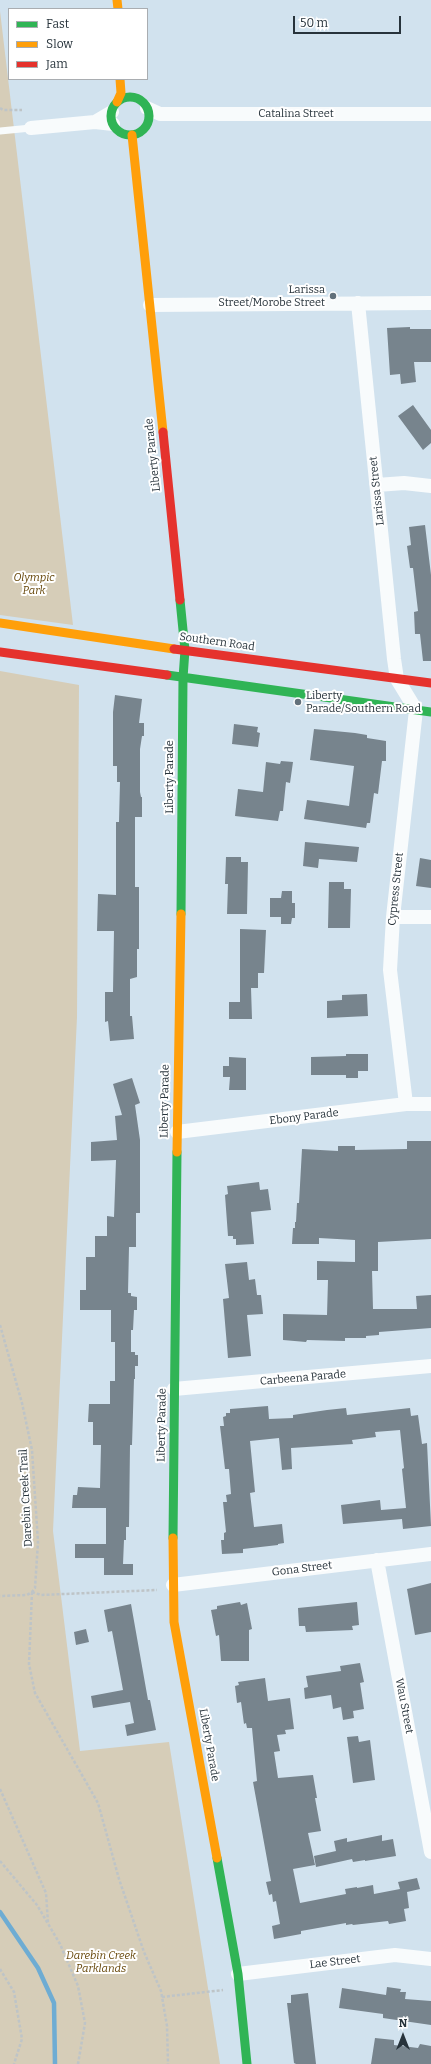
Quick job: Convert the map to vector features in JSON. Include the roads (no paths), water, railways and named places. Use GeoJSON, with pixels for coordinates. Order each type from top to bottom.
{"type":"FeatureCollection","features":[{"type":"Feature","properties":{"kind":"street"},"geometry":{"type":"LineString","coordinates":[[120,80],[121,93],[114,113],[119,131],[132,135],[141,132],[148,111]]}},
{"type":"Feature","properties":{"kind":"street"},"geometry":{"type":"LineString","coordinates":[[132,85],[133,91],[148,111]]}},
{"type":"Feature","properties":{"kind":"street"},"geometry":{"type":"LineString","coordinates":[[30,128],[95,122],[114,113],[126,97],[148,111]]}},
{"type":"Feature","properties":{"kind":"street","name":"Catalina Street"},"geometry":{"type":"LineString","coordinates":[[148,111],[431,114]]}},
{"type":"Feature","properties":{"kind":"street","name":"Liberty Parade"},"geometry":{"type":"LineString","coordinates":[[132,135],[186,650],[183,678],[177,1132],[174,1390],[174,1622],[239,1981],[247,2064]]}},
{"type":"Feature","properties":{"kind":"street","name":"Larissa Street"},"geometry":{"type":"LineString","coordinates":[[358,303],[397,679]]}},
{"type":"Feature","properties":{"kind":"street"},"geometry":{"type":"LineString","coordinates":[[150,305],[431,303]]}},
{"type":"Feature","properties":{"kind":"street"},"geometry":{"type":"LineString","coordinates":[[377,485],[404,483],[431,486]]}},
{"type":"Feature","properties":{"kind":"street","name":"Southern Road"},"geometry":{"type":"LineString","coordinates":[[0,622],[186,650],[431,683]]}},
{"type":"Feature","properties":{"kind":"street"},"geometry":{"type":"LineString","coordinates":[[0,652],[431,712]]}},
{"type":"Feature","properties":{"kind":"street"},"geometry":{"type":"LineString","coordinates":[[397,679],[416,710]]}},
{"type":"Feature","properties":{"kind":"street","name":"Cypress Street"},"geometry":{"type":"LineString","coordinates":[[406,1104],[390,970],[392,917],[416,710]]}},
{"type":"Feature","properties":{"kind":"street"},"geometry":{"type":"LineString","coordinates":[[392,917],[431,917]]}},
{"type":"Feature","properties":{"kind":"street","name":"Ebony Parade"},"geometry":{"type":"LineString","coordinates":[[177,1132],[406,1104],[431,1104]]}},
{"type":"Feature","properties":{"kind":"street","name":"Carbeena Parade"},"geometry":{"type":"LineString","coordinates":[[174,1390],[431,1366]]}},
{"type":"Feature","properties":{"kind":"street","name":"Gona Street"},"geometry":{"type":"LineString","coordinates":[[173,1585],[431,1554]]}},
{"type":"Feature","properties":{"kind":"street","name":"Wau Street"},"geometry":{"type":"LineString","coordinates":[[377,1560],[431,1852]]}},
{"type":"Feature","properties":{"kind":"street","name":"Lae Street"},"geometry":{"type":"LineString","coordinates":[[239,1981],[395,1955],[431,1959]]}},
{"type":"Feature","properties":{"kind":"lane"},"geometry":{"type":"LineString","coordinates":[[0,131],[30,128]]}},
{"type":"Feature","properties":{"kind":"waterway"},"geometry":{"type":"LineString","coordinates":[[0,1912],[38,1968],[54,2003],[55,2064]]}},
{"type":"Feature","properties":{"kind":"place","name":"Larissa Street/Morobe Street"},"geometry":{"type":"Point","coordinates":[333,296]}},
{"type":"Feature","properties":{"kind":"place","name":"Liberty Parade/Southern Road"},"geometry":{"type":"Point","coordinates":[298,702]}},
{"type":"Feature","properties":{"kind":"park label","name":"Olympic Park"},"geometry":{"type":"Point","coordinates":[34,584]}},
{"type":"Feature","properties":{"kind":"park label","name":"Darebin Creek Parklands"},"geometry":{"type":"Point","coordinates":[101,1962]}}]}
